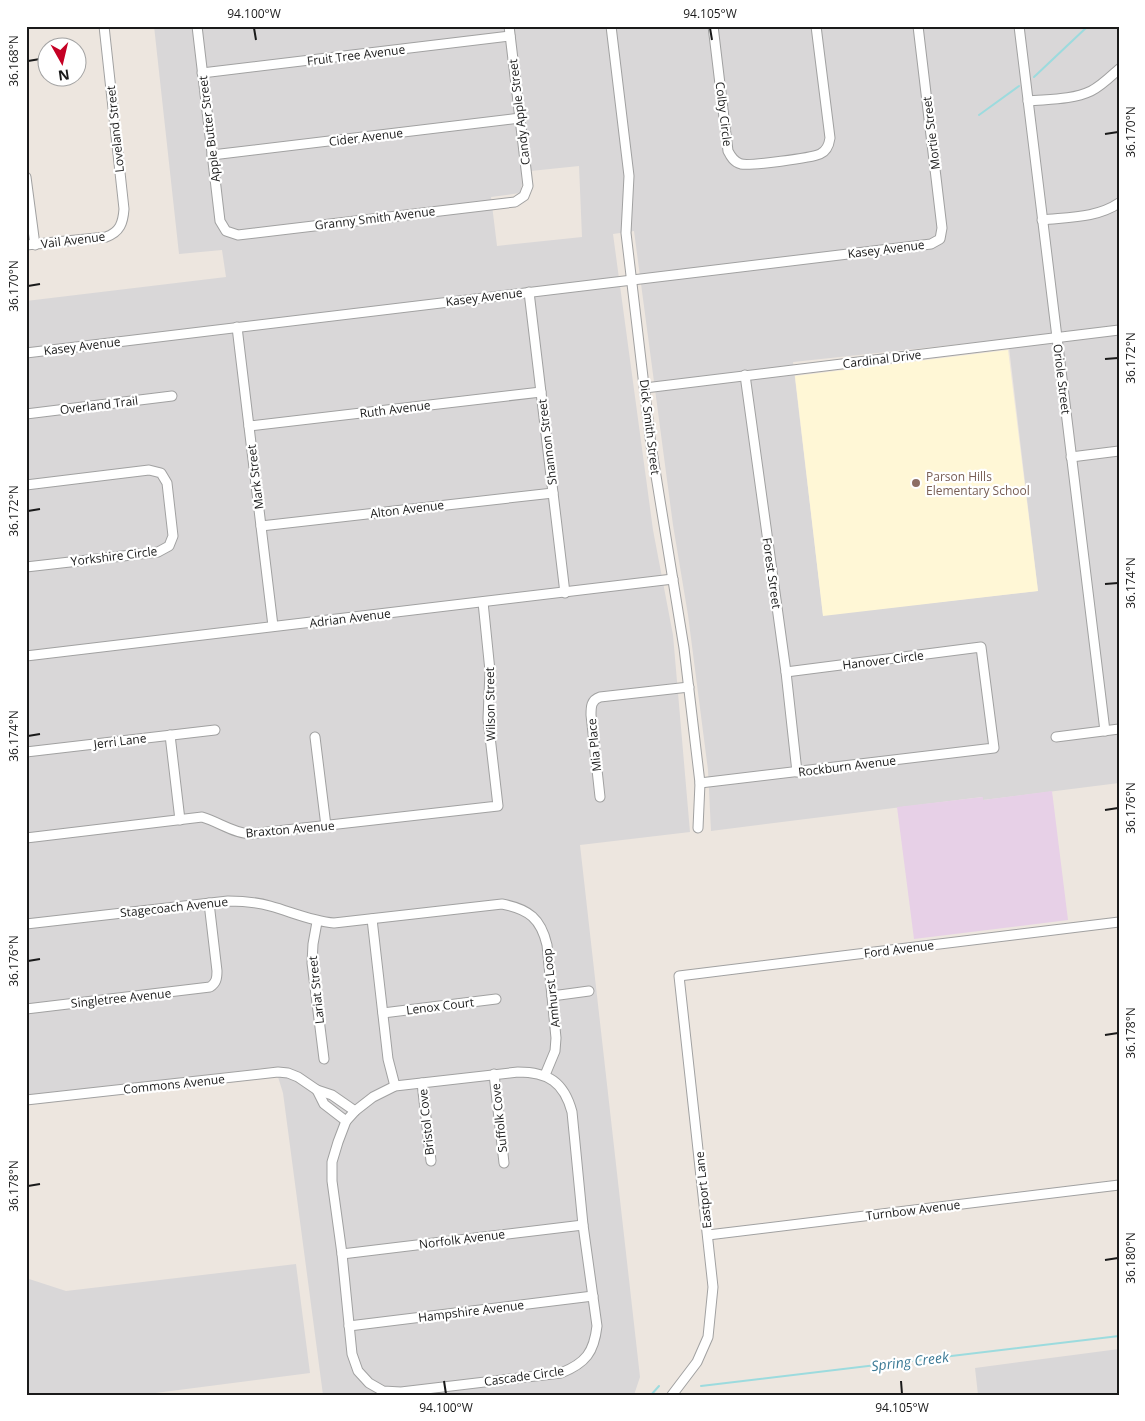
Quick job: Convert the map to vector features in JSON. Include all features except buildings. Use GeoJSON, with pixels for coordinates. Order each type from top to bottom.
{"type":"FeatureCollection","features":[{"type":"Feature","properties":{"kind":"street","name":"Loveland Street"},"geometry":{"type":"LineString","coordinates":[[104,26],[124,209],[123,221],[118,230]]}},
{"type":"Feature","properties":{"kind":"street","name":"Apple Butter Street"},"geometry":{"type":"LineString","coordinates":[[197,26],[220,221],[226,231]]}},
{"type":"Feature","properties":{"kind":"street","name":"Candy Apple Street"},"geometry":{"type":"LineString","coordinates":[[509,26],[528,186],[524,196]]}},
{"type":"Feature","properties":{"kind":"street","name":"Dick Smith Street"},"geometry":{"type":"LineString","coordinates":[[611,26],[629,176],[625,224],[631,280],[651,445],[689,687],[700,783],[698,828]]}},
{"type":"Feature","properties":{"kind":"street","name":"Colby Circle"},"geometry":{"type":"LineString","coordinates":[[713,26],[728,150],[730,157],[736,162],[749,164],[815,156],[826,150],[829,145],[830,138],[816,26]]}},
{"type":"Feature","properties":{"kind":"street","name":"Mortie Street"},"geometry":{"type":"LineString","coordinates":[[918,26],[942,228],[940,239]]}},
{"type":"Feature","properties":{"kind":"street","name":"Oriole Street"},"geometry":{"type":"LineString","coordinates":[[1020,26],[1105,731]]}},
{"type":"Feature","properties":{"kind":"street","name":"Fruit Tree Avenue"},"geometry":{"type":"LineString","coordinates":[[202,73],[510,36]]}},
{"type":"Feature","properties":{"kind":"street"},"geometry":{"type":"LineString","coordinates":[[1028,102],[1076,96],[1090,92],[1119,69]]}},
{"type":"Feature","properties":{"kind":"street","name":"Cider Avenue"},"geometry":{"type":"LineString","coordinates":[[212,155],[520,118]]}},
{"type":"Feature","properties":{"kind":"street"},"geometry":{"type":"LineString","coordinates":[[26,177],[31,245]]}},
{"type":"Feature","properties":{"kind":"street","name":"Granny Smith Avenue"},"geometry":{"type":"LineString","coordinates":[[226,231],[238,235],[515,202],[524,196]]}},
{"type":"Feature","properties":{"kind":"street"},"geometry":{"type":"LineString","coordinates":[[1042,220],[1095,214],[1119,204]]}},
{"type":"Feature","properties":{"kind":"street","name":"Vail Avenue"},"geometry":{"type":"LineString","coordinates":[[31,245],[106,237],[118,230]]}},
{"type":"Feature","properties":{"kind":"street","name":"Kasey Avenue"},"geometry":{"type":"LineString","coordinates":[[26,353],[931,244],[940,239]]}},
{"type":"Feature","properties":{"kind":"street","name":"Shannon Street"},"geometry":{"type":"LineString","coordinates":[[529,292],[565,593]]}},
{"type":"Feature","properties":{"kind":"street","name":"Mark Street"},"geometry":{"type":"LineString","coordinates":[[237,327],[273,626]]}},
{"type":"Feature","properties":{"kind":"street","name":"Cardinal Drive"},"geometry":{"type":"LineString","coordinates":[[645,388],[1119,330]]}},
{"type":"Feature","properties":{"kind":"street","name":"Forest Street"},"geometry":{"type":"LineString","coordinates":[[745,375],[786,672],[797,772]]}},
{"type":"Feature","properties":{"kind":"street","name":"Ruth Avenue"},"geometry":{"type":"LineString","coordinates":[[249,426],[541,392]]}},
{"type":"Feature","properties":{"kind":"street","name":"Overland Trail"},"geometry":{"type":"LineString","coordinates":[[26,414],[172,396]]}},
{"type":"Feature","properties":{"kind":"street"},"geometry":{"type":"LineString","coordinates":[[1071,457],[1119,451]]}},
{"type":"Feature","properties":{"kind":"street","name":"Yorkshire Circle"},"geometry":{"type":"LineString","coordinates":[[26,485],[150,470],[155,471],[160,473],[167,483],[173,536],[169,546],[158,552],[26,567]]}},
{"type":"Feature","properties":{"kind":"street","name":"Alton Avenue"},"geometry":{"type":"LineString","coordinates":[[261,526],[553,493]]}},
{"type":"Feature","properties":{"kind":"street","name":"Adrian Avenue"},"geometry":{"type":"LineString","coordinates":[[26,656],[673,580]]}},
{"type":"Feature","properties":{"kind":"street","name":"Wilson Street"},"geometry":{"type":"LineString","coordinates":[[483,602],[490,671],[488,719],[498,806]]}},
{"type":"Feature","properties":{"kind":"street","name":"Hanover Circle"},"geometry":{"type":"LineString","coordinates":[[786,672],[981,648],[994,748]]}},
{"type":"Feature","properties":{"kind":"street","name":"Mia Place"},"geometry":{"type":"LineString","coordinates":[[600,797],[591,716],[593,701],[600,697],[689,687]]}},
{"type":"Feature","properties":{"kind":"street"},"geometry":{"type":"LineString","coordinates":[[1056,737],[1119,729]]}},
{"type":"Feature","properties":{"kind":"street","name":"Jerri Lane"},"geometry":{"type":"LineString","coordinates":[[26,752],[215,730]]}},
{"type":"Feature","properties":{"kind":"street"},"geometry":{"type":"LineString","coordinates":[[170,735],[180,820]]}},
{"type":"Feature","properties":{"kind":"street"},"geometry":{"type":"LineString","coordinates":[[315,737],[326,826]]}},
{"type":"Feature","properties":{"kind":"street","name":"Rockburn Avenue"},"geometry":{"type":"LineString","coordinates":[[700,783],[994,748]]}},
{"type":"Feature","properties":{"kind":"street","name":"Braxton Avenue"},"geometry":{"type":"LineString","coordinates":[[26,838],[202,818],[213,820],[240,834],[250,834],[498,806]]}},
{"type":"Feature","properties":{"kind":"street","name":"Stagecoach Avenue"},"geometry":{"type":"LineString","coordinates":[[26,924],[228,901],[254,902],[318,922],[350,922]]}},
{"type":"Feature","properties":{"kind":"street","name":"Singletree Avenue"},"geometry":{"type":"LineString","coordinates":[[26,1009],[204,989],[214,984],[218,971],[209,903]]}},
{"type":"Feature","properties":{"kind":"street","name":"Amhurst Loop"},"geometry":{"type":"LineString","coordinates":[[350,922],[502,904],[523,910],[532,915],[544,935],[556,1038],[555,1051],[544,1075]]}},
{"type":"Feature","properties":{"kind":"street"},"geometry":{"type":"LineString","coordinates":[[372,919],[388,1059],[395,1086]]}},
{"type":"Feature","properties":{"kind":"street","name":"Lariat Street"},"geometry":{"type":"LineString","coordinates":[[318,922],[312,954],[324,1059]]}},
{"type":"Feature","properties":{"kind":"street","name":"Ford Avenue"},"geometry":{"type":"LineString","coordinates":[[679,976],[1119,922]]}},
{"type":"Feature","properties":{"kind":"street","name":"Eastport Lane"},"geometry":{"type":"LineString","coordinates":[[672,1395],[697,1362],[708,1337],[714,1287],[679,976]]}},
{"type":"Feature","properties":{"kind":"street"},"geometry":{"type":"LineString","coordinates":[[552,996],[589,991]]}},
{"type":"Feature","properties":{"kind":"street","name":"Lenox Court"},"geometry":{"type":"LineString","coordinates":[[383,1013],[496,999]]}},
{"type":"Feature","properties":{"kind":"street","name":"Commons Avenue"},"geometry":{"type":"LineString","coordinates":[[26,1100],[278,1072],[298,1077],[317,1090],[332,1094],[355,1111]]}},
{"type":"Feature","properties":{"kind":"street","name":"Cascade Circle"},"geometry":{"type":"LineString","coordinates":[[525,1072],[544,1075],[560,1086],[569,1100],[572,1112],[583,1225],[597,1326],[595,1342],[587,1358],[576,1368],[561,1373],[401,1392],[383,1391],[369,1383],[358,1371],[352,1354],[342,1254],[332,1181],[332,1162],[346,1121],[373,1097],[395,1086],[494,1074],[525,1072]]}},
{"type":"Feature","properties":{"kind":"street","name":"Suffolk Cove"},"geometry":{"type":"LineString","coordinates":[[494,1074],[504,1163]]}},
{"type":"Feature","properties":{"kind":"street","name":"Bristol Cove"},"geometry":{"type":"LineString","coordinates":[[422,1083],[431,1161]]}},
{"type":"Feature","properties":{"kind":"street","name":"Commons Avenue"},"geometry":{"type":"LineString","coordinates":[[317,1090],[324,1104],[346,1121]]}},
{"type":"Feature","properties":{"kind":"street","name":"Turnbow Avenue"},"geometry":{"type":"LineString","coordinates":[[708,1235],[1119,1185]]}},
{"type":"Feature","properties":{"kind":"street","name":"Norfolk Avenue"},"geometry":{"type":"LineString","coordinates":[[342,1254],[583,1225]]}},
{"type":"Feature","properties":{"kind":"street","name":"Hampshire Avenue"},"geometry":{"type":"LineString","coordinates":[[349,1326],[593,1296]]}},
{"type":"Feature","properties":{"kind":"shaded area"},"geometry":{"type":"Polygon","coordinates":[[[154,26],[1119,26],[1119,783],[983,800],[982,797],[711,831],[708,770],[634,231],[613,234],[653,530],[673,635],[690,832],[580,845],[640,1377],[634,1395],[323,1395],[283,1093],[275,1067],[26,1095],[26,301],[226,277],[222,250],[179,254],[154,26]],[[579,166],[521,172],[522,184],[520,193],[491,197],[497,246],[582,237],[579,166]],[[1008,339],[793,362],[823,615],[1038,591],[1008,339]]]}},
{"type":"Feature","properties":{"kind":"shaded area","name":"Parson Hills Elementary School"},"geometry":{"type":"Polygon","coordinates":[[[1008,350],[1038,591],[823,616],[795,376],[1008,350]]]}},
{"type":"Feature","properties":{"kind":"shaded area"},"geometry":{"type":"Polygon","coordinates":[[[1052,791],[1068,920],[914,939],[897,807],[983,797],[983,800],[1052,791]]]}},
{"type":"Feature","properties":{"kind":"shaded area"},"geometry":{"type":"Polygon","coordinates":[[[296,1264],[310,1373],[140,1395],[26,1395],[26,1278],[66,1291],[296,1264]]]}},
{"type":"Feature","properties":{"kind":"shaded area"},"geometry":{"type":"Polygon","coordinates":[[[1119,1349],[1119,1395],[978,1395],[975,1368],[1119,1349]]]}},
{"type":"Feature","properties":{"kind":"waterway"},"geometry":{"type":"LineString","coordinates":[[1034,77],[1088,26]]}},
{"type":"Feature","properties":{"kind":"waterway"},"geometry":{"type":"LineString","coordinates":[[979,115],[1019,86]]}},
{"type":"Feature","properties":{"kind":"waterway","name":"Spring Creek"},"geometry":{"type":"LineString","coordinates":[[701,1386],[1119,1336]]}},
{"type":"Feature","properties":{"kind":"waterway","name":"Spring Creek"},"geometry":{"type":"LineString","coordinates":[[651,1395],[659,1386]]}},
{"type":"Feature","properties":{"kind":"place","name":"Parson Hills Elementary School"},"geometry":{"type":"Point","coordinates":[916,483]}}]}
